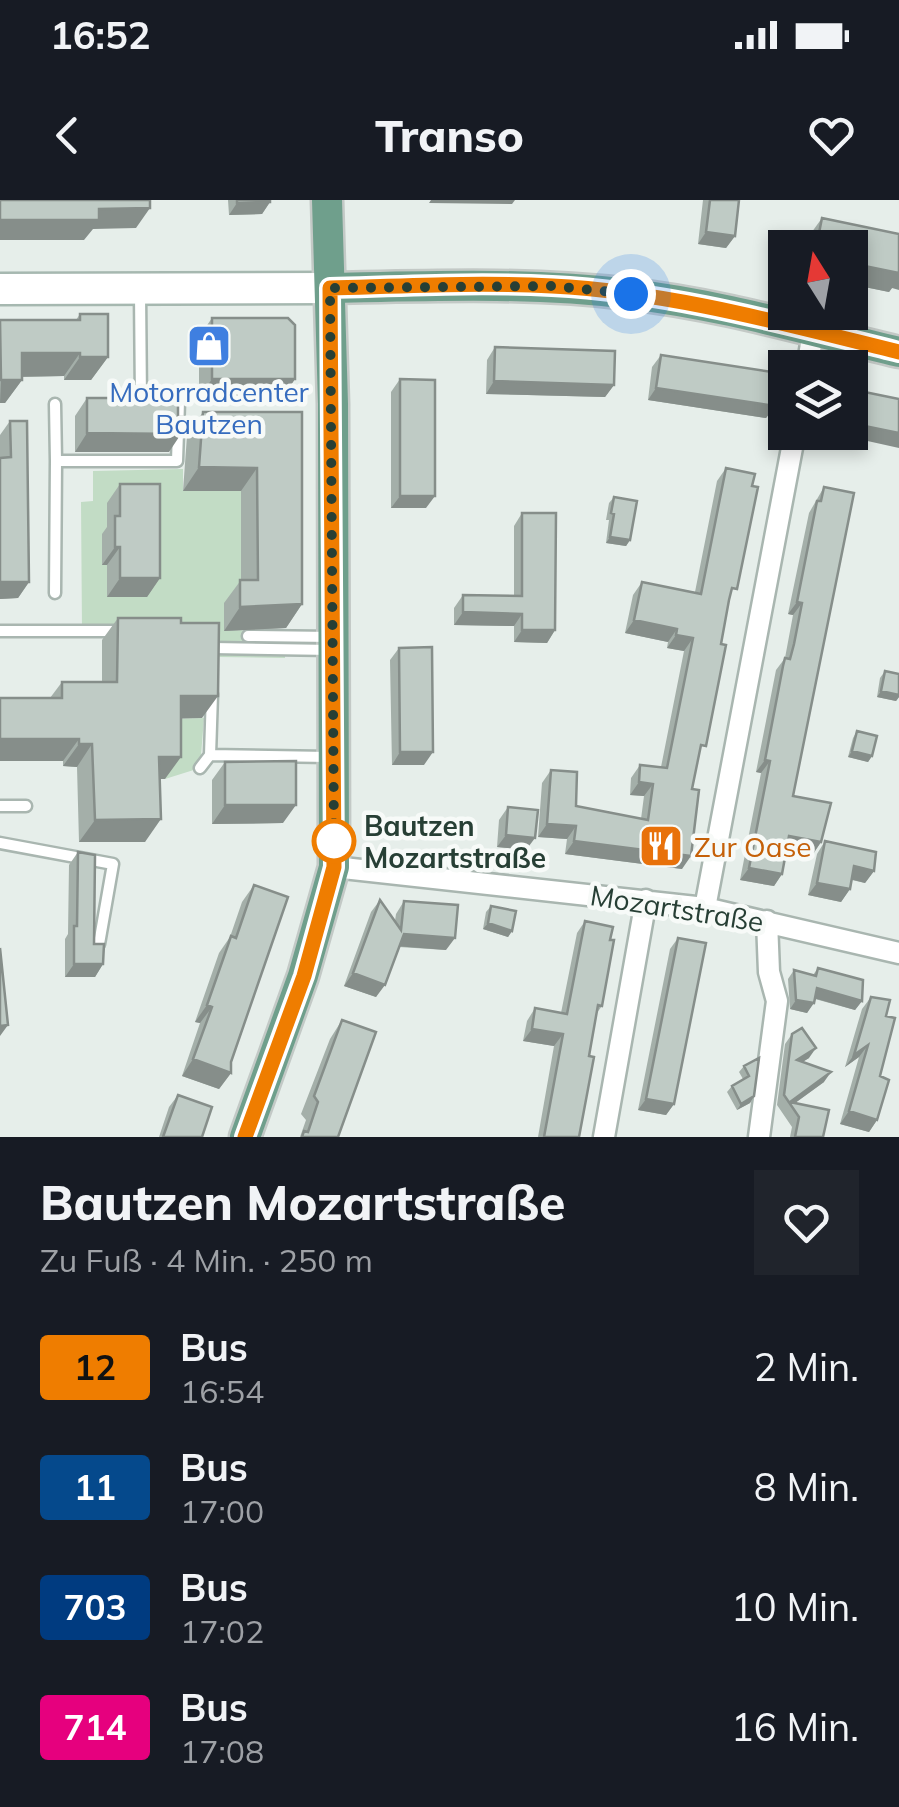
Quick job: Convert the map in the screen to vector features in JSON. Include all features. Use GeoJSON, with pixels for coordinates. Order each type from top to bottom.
{"type":"FeatureCollection","features":[{"type":"Feature","properties":{"kind":"main road"},"geometry":{"type":"LineString","coordinates":[[245,1137],[304,976],[334,867],[328,200]]}},
{"type":"Feature","properties":{"kind":"main road"},"geometry":{"type":"LineString","coordinates":[[0,289],[553,286],[670,300],[899,352]]}},
{"type":"Feature","properties":{"kind":"street"},"geometry":{"type":"LineString","coordinates":[[810,350],[814,332]]}},
{"type":"Feature","properties":{"kind":"street"},"geometry":{"type":"LineString","coordinates":[[706,908],[792,450]]}},
{"type":"Feature","properties":{"kind":"street","name":"Mozartstraße"},"geometry":{"type":"LineString","coordinates":[[334,867],[706,908],[899,953]]}},
{"type":"Feature","properties":{"kind":"street"},"geometry":{"type":"LineString","coordinates":[[604,1137],[646,900]]}},
{"type":"Feature","properties":{"kind":"street"},"geometry":{"type":"LineString","coordinates":[[759,1137],[777,1002],[769,972],[767,921]]}},
{"type":"Feature","properties":{"kind":"lane"},"geometry":{"type":"LineString","coordinates":[[140,288],[141,402]]}},
{"type":"Feature","properties":{"kind":"lane"},"geometry":{"type":"LineString","coordinates":[[56,460],[178,462],[179,402]]}},
{"type":"Feature","properties":{"kind":"lane"},"geometry":{"type":"LineString","coordinates":[[55,404],[55,593]]}},
{"type":"Feature","properties":{"kind":"lane"},"geometry":{"type":"LineString","coordinates":[[0,630],[141,631]]}},
{"type":"Feature","properties":{"kind":"lane"},"geometry":{"type":"LineString","coordinates":[[213,631],[213,652],[333,643]]}},
{"type":"Feature","properties":{"kind":"lane"},"geometry":{"type":"LineString","coordinates":[[248,636],[333,643]]}},
{"type":"Feature","properties":{"kind":"lane"},"geometry":{"type":"LineString","coordinates":[[200,768],[210,754],[216,694],[213,675]]}},
{"type":"Feature","properties":{"kind":"lane"},"geometry":{"type":"LineString","coordinates":[[210,754],[333,757]]}},
{"type":"Feature","properties":{"kind":"lane"},"geometry":{"type":"LineString","coordinates":[[0,806],[26,806]]}},
{"type":"Feature","properties":{"kind":"lane"},"geometry":{"type":"LineString","coordinates":[[0,842],[113,864],[98,944]]}},
{"type":"Feature","properties":{"kind":"green space"},"geometry":{"type":"Polygon","coordinates":[[[183,469],[183,491],[241,485],[241,603],[224,630],[286,631],[285,658],[220,657],[82,630],[81,502],[93,501],[93,471],[183,469]]]}},
{"type":"Feature","properties":{"kind":"green space"},"geometry":{"type":"Polygon","coordinates":[[[204,718],[200,768],[165,779],[165,719],[204,718]]]}},
{"type":"Feature","properties":{"kind":"building"},"geometry":{"type":"Polygon","coordinates":[[[0,200],[150,200],[150,208],[99,209],[99,220],[0,220],[0,200]]]}},
{"type":"Feature","properties":{"kind":"building"},"geometry":{"type":"Polygon","coordinates":[[[270,200],[270,202],[237,203],[270,200]]]}},
{"type":"Feature","properties":{"kind":"building"},"geometry":{"type":"Polygon","coordinates":[[[710,200],[739,200],[735,236],[706,232],[710,200]]]}},
{"type":"Feature","properties":{"kind":"building"},"geometry":{"type":"Polygon","coordinates":[[[822,218],[899,234],[899,273],[868,267],[868,230],[820,230],[822,218]]]}},
{"type":"Feature","properties":{"kind":"building"},"geometry":{"type":"Polygon","coordinates":[[[80,314],[108,314],[108,357],[22,353],[22,380],[1,380],[0,320],[80,320],[80,314]]]}},
{"type":"Feature","properties":{"kind":"building"},"geometry":{"type":"Polygon","coordinates":[[[212,318],[288,318],[295,325],[295,379],[212,379],[212,318]]]}},
{"type":"Feature","properties":{"kind":"building"},"geometry":{"type":"Polygon","coordinates":[[[495,347],[615,351],[614,385],[494,381],[495,347]]]}},
{"type":"Feature","properties":{"kind":"building"},"geometry":{"type":"Polygon","coordinates":[[[661,355],[768,371],[768,405],[656,388],[661,355]]]}},
{"type":"Feature","properties":{"kind":"building"},"geometry":{"type":"Polygon","coordinates":[[[400,379],[435,380],[435,496],[400,496],[400,379]]]}},
{"type":"Feature","properties":{"kind":"building"},"geometry":{"type":"Polygon","coordinates":[[[868,393],[899,399],[899,433],[868,427],[868,393]]]}},
{"type":"Feature","properties":{"kind":"building"},"geometry":{"type":"Polygon","coordinates":[[[87,398],[178,398],[181,434],[87,433],[87,398]]]}},
{"type":"Feature","properties":{"kind":"building"},"geometry":{"type":"Polygon","coordinates":[[[203,412],[302,412],[302,604],[240,607],[240,580],[258,580],[257,468],[199,467],[203,412]]]}},
{"type":"Feature","properties":{"kind":"building"},"geometry":{"type":"Polygon","coordinates":[[[10,421],[27,421],[29,582],[0,582],[0,458],[11,457],[10,421]]]}},
{"type":"Feature","properties":{"kind":"building"},"geometry":{"type":"Polygon","coordinates":[[[726,468],[755,474],[752,486],[758,487],[737,589],[732,588],[729,600],[721,644],[726,645],[706,746],[701,745],[692,789],[699,790],[691,856],[574,841],[576,826],[547,824],[551,770],[577,772],[576,806],[648,820],[653,784],[639,782],[640,765],[667,768],[693,638],[676,635],[677,629],[634,620],[642,582],[701,594],[726,468]]]}},
{"type":"Feature","properties":{"kind":"building"},"geometry":{"type":"Polygon","coordinates":[[[120,484],[160,484],[160,578],[120,578],[115,516],[120,516],[120,484]]]}},
{"type":"Feature","properties":{"kind":"building"},"geometry":{"type":"Polygon","coordinates":[[[824,487],[854,493],[793,796],[831,803],[821,842],[789,836],[782,874],[749,868],[783,666],[785,658],[790,659],[794,644],[802,603],[797,602],[817,501],[821,501],[824,487]]]}},
{"type":"Feature","properties":{"kind":"building"},"geometry":{"type":"Polygon","coordinates":[[[614,497],[637,501],[630,540],[610,537],[614,497]]]}},
{"type":"Feature","properties":{"kind":"building"},"geometry":{"type":"Polygon","coordinates":[[[522,513],[556,513],[555,630],[522,630],[522,614],[463,612],[463,595],[522,596],[522,513]]]}},
{"type":"Feature","properties":{"kind":"building"},"geometry":{"type":"Polygon","coordinates":[[[118,618],[181,618],[181,623],[219,623],[218,696],[181,696],[181,757],[159,757],[161,819],[95,820],[92,744],[79,744],[79,739],[0,739],[0,698],[62,698],[62,682],[117,682],[118,618]]]}},
{"type":"Feature","properties":{"kind":"building"},"geometry":{"type":"Polygon","coordinates":[[[432,647],[433,752],[400,752],[399,648],[432,647]]]}},
{"type":"Feature","properties":{"kind":"building"},"geometry":{"type":"Polygon","coordinates":[[[885,671],[899,674],[899,695],[881,691],[885,671]]]}},
{"type":"Feature","properties":{"kind":"building"},"geometry":{"type":"Polygon","coordinates":[[[857,731],[877,736],[872,756],[852,751],[857,731]]]}},
{"type":"Feature","properties":{"kind":"building"},"geometry":{"type":"Polygon","coordinates":[[[296,761],[296,805],[225,805],[225,762],[296,761]]]}},
{"type":"Feature","properties":{"kind":"building"},"geometry":{"type":"Polygon","coordinates":[[[508,807],[538,810],[535,838],[506,835],[508,807]]]}},
{"type":"Feature","properties":{"kind":"building"},"geometry":{"type":"Polygon","coordinates":[[[825,841],[876,852],[874,871],[854,866],[850,889],[817,883],[825,841]]]}},
{"type":"Feature","properties":{"kind":"building"},"geometry":{"type":"Polygon","coordinates":[[[78,852],[95,855],[94,944],[104,944],[103,964],[74,964],[78,852]]]}},
{"type":"Feature","properties":{"kind":"building"},"geometry":{"type":"Polygon","coordinates":[[[254,885],[288,897],[231,1062],[231,1073],[193,1059],[231,936],[236,938],[254,885]]]}},
{"type":"Feature","properties":{"kind":"building"},"geometry":{"type":"Polygon","coordinates":[[[380,900],[401,930],[404,901],[458,905],[455,938],[404,934],[385,985],[353,973],[380,900]]]}},
{"type":"Feature","properties":{"kind":"building"},"geometry":{"type":"Polygon","coordinates":[[[491,906],[516,911],[512,931],[488,923],[491,906]]]}},
{"type":"Feature","properties":{"kind":"building"},"geometry":{"type":"Polygon","coordinates":[[[585,921],[613,927],[610,940],[614,940],[602,1006],[598,1005],[589,1056],[594,1057],[579,1137],[544,1137],[563,1034],[532,1029],[535,1008],[567,1014],[585,921]]]}},
{"type":"Feature","properties":{"kind":"building"},"geometry":{"type":"Polygon","coordinates":[[[678,938],[706,943],[674,1104],[646,1099],[678,938]]]}},
{"type":"Feature","properties":{"kind":"building"},"geometry":{"type":"Polygon","coordinates":[[[0,948],[8,1025],[0,1026],[0,948]]]}},
{"type":"Feature","properties":{"kind":"building"},"geometry":{"type":"Polygon","coordinates":[[[818,968],[863,980],[862,1001],[817,988],[814,1003],[796,1000],[794,970],[816,976],[818,968]]]}},
{"type":"Feature","properties":{"kind":"building"},"geometry":{"type":"Polygon","coordinates":[[[871,997],[890,1000],[886,1016],[895,1018],[880,1076],[889,1080],[877,1120],[849,1111],[868,1045],[854,1055],[871,997]]]}},
{"type":"Feature","properties":{"kind":"building"},"geometry":{"type":"Polygon","coordinates":[[[342,1020],[376,1032],[338,1137],[302,1137],[304,1131],[308,1132],[318,1102],[314,1096],[342,1020]]]}},
{"type":"Feature","properties":{"kind":"building"},"geometry":{"type":"Polygon","coordinates":[[[802,1028],[816,1048],[797,1060],[831,1072],[790,1102],[829,1110],[823,1137],[795,1137],[799,1117],[784,1095],[792,1034],[802,1028]]]}},
{"type":"Feature","properties":{"kind":"building"},"geometry":{"type":"Polygon","coordinates":[[[759,1058],[754,1096],[741,1104],[732,1086],[749,1076],[744,1066],[759,1058]]]}},
{"type":"Feature","properties":{"kind":"building"},"geometry":{"type":"Polygon","coordinates":[[[178,1095],[212,1107],[202,1137],[163,1137],[178,1095]]]}},
{"type":"Feature","properties":{"kind":"bus line","name":"12"},"geometry":{"type":"LineString","coordinates":[[245,1137],[304,976],[334,867],[330,288],[553,286],[631,294],[706,307],[899,352]]}},
{"type":"Feature","properties":{"kind":"place","name":"Motorradcenter Bautzen"},"geometry":{"type":"Point","coordinates":[209,346]}},
{"type":"Feature","properties":{"kind":"place","name":"Bautzen Mozartstraße"},"geometry":{"type":"Point","coordinates":[334,841]}},
{"type":"Feature","properties":{"kind":"place","name":"Zur Oase"},"geometry":{"type":"Point","coordinates":[661,846]}},
{"type":"Feature","properties":{"kind":"route"},"geometry":{"type":"LineString","coordinates":[[334,841],[330,288],[553,286],[631,294]]}}]}
